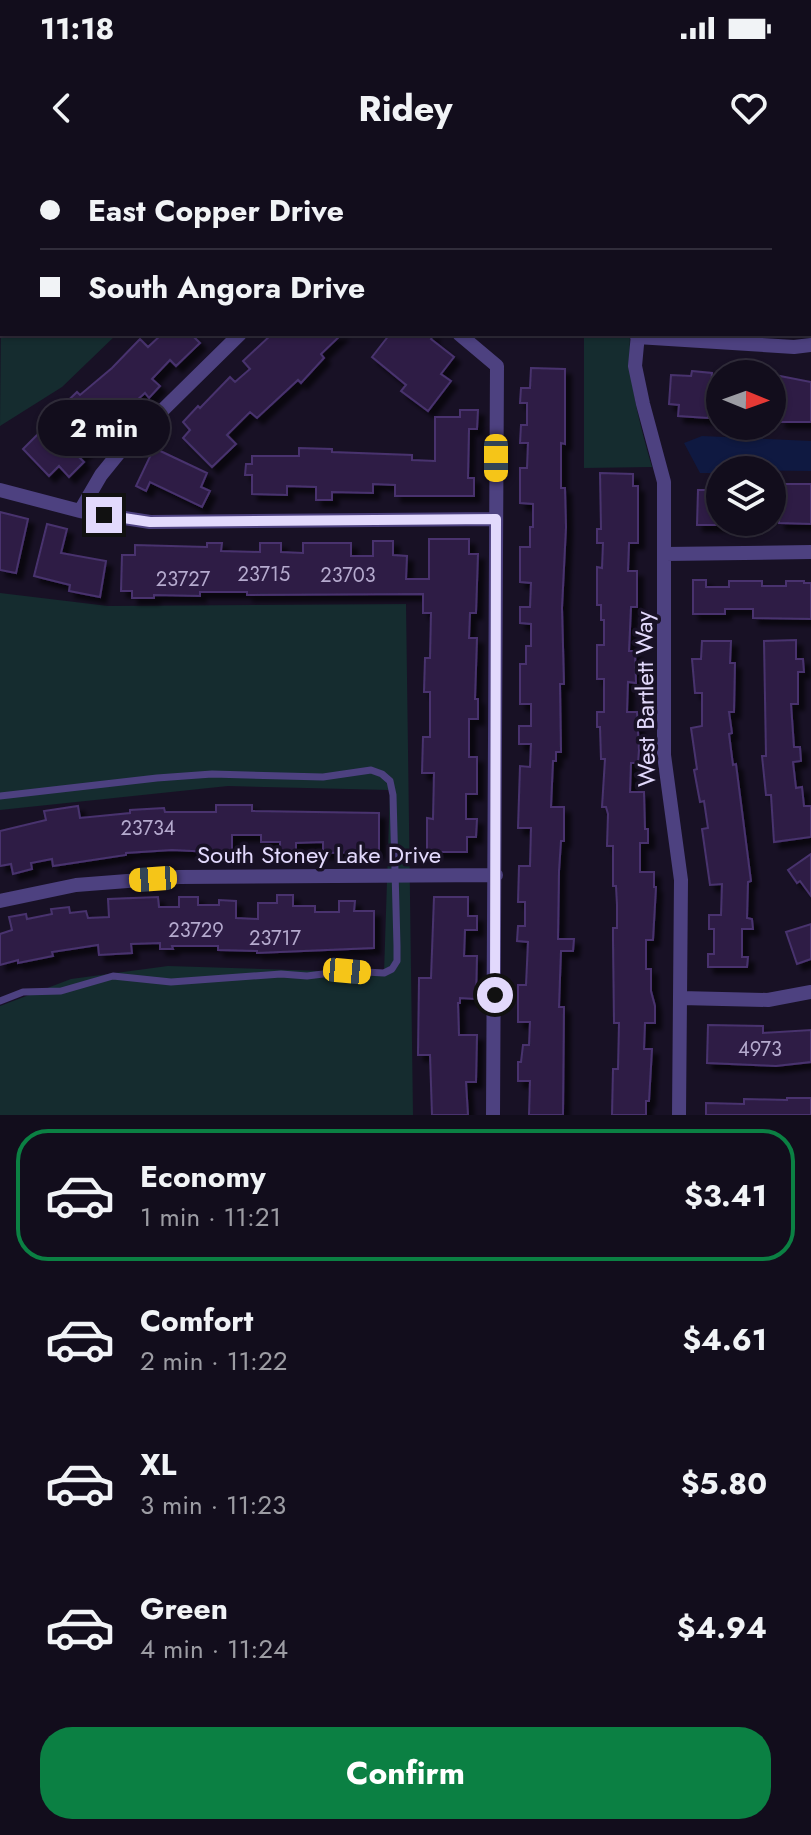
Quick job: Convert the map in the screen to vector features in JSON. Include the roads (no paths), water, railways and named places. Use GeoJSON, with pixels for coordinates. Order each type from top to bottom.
{"type":"FeatureCollection","features":[{"type":"Feature","properties":{"kind":"street"},"geometry":{"type":"LineString","coordinates":[[80,511],[101,475],[118,454],[238,336]]}},
{"type":"Feature","properties":{"kind":"street"},"geometry":{"type":"LineString","coordinates":[[461,336],[497,366],[493,1115]]}},
{"type":"Feature","properties":{"kind":"street","name":"West Bartlett Way"},"geometry":{"type":"LineString","coordinates":[[638,336],[635,366],[664,482],[664,755],[681,880],[679,1115]]}},
{"type":"Feature","properties":{"kind":"street"},"geometry":{"type":"LineString","coordinates":[[651,336],[794,347],[811,345]]}},
{"type":"Feature","properties":{"kind":"street"},"geometry":{"type":"LineString","coordinates":[[0,490],[80,511],[150,522],[496,519]]}},
{"type":"Feature","properties":{"kind":"street"},"geometry":{"type":"LineString","coordinates":[[665,554],[811,552]]}},
{"type":"Feature","properties":{"kind":"street","name":"South Stoney Lake Drive"},"geometry":{"type":"LineString","coordinates":[[0,901],[76,885],[179,877],[496,875]]}},
{"type":"Feature","properties":{"kind":"street"},"geometry":{"type":"LineString","coordinates":[[681,998],[768,1000],[811,992]]}},
{"type":"Feature","properties":{"kind":"lane"},"geometry":{"type":"LineString","coordinates":[[0,796],[212,774],[323,777],[371,770],[382,774],[390,781],[393,795],[397,961],[392,969],[384,973],[347,971],[307,976],[281,974],[171,982],[113,976],[61,991],[23,992],[0,1001]]}},
{"type":"Feature","properties":{"kind":"water"},"geometry":{"type":"Polygon","coordinates":[[[702,436],[706,436],[706,440],[811,441],[811,471],[786,471],[786,456],[706,456],[706,473],[700,473],[684,443],[702,436]]]}}]}
